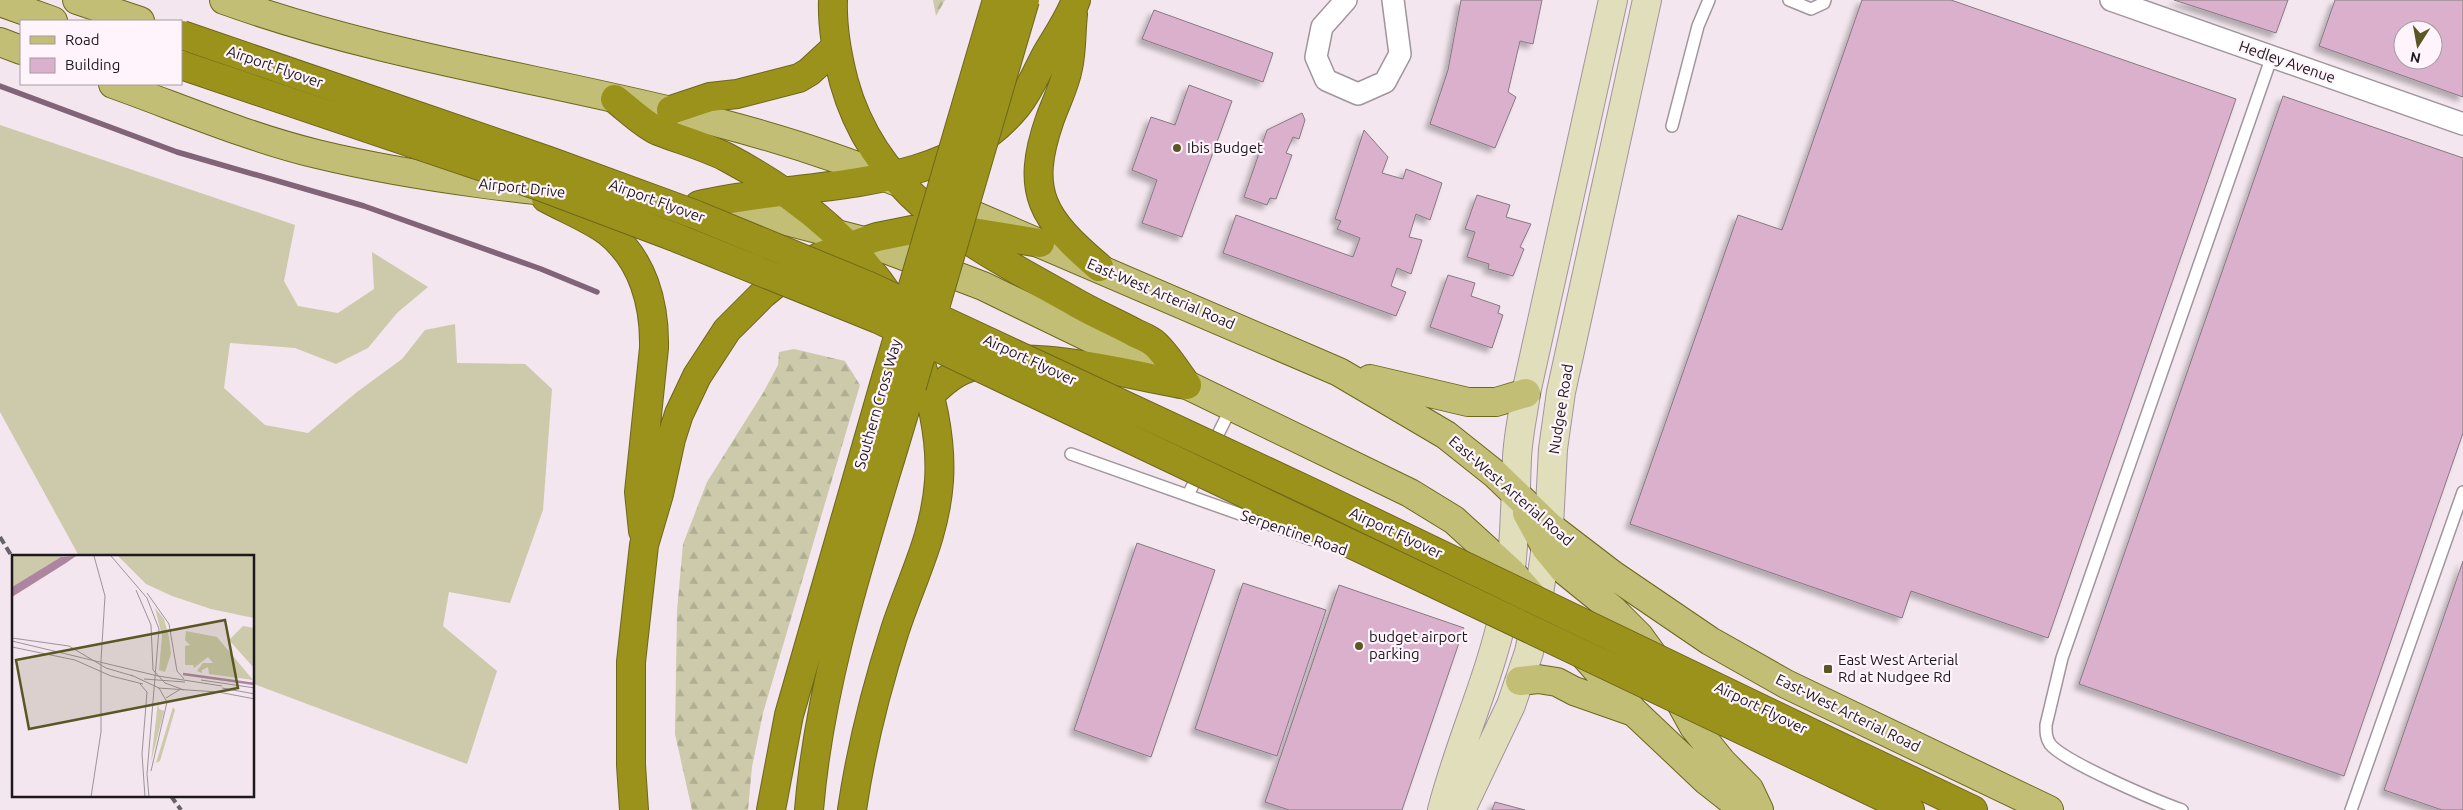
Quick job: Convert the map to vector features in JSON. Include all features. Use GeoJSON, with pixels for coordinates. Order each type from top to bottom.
{"type":"FeatureCollection","features":[{"type":"Feature","properties":{"kind":"highway"},"geometry":{"type":"LineString","coordinates":[[833,0],[835,48],[848,94],[859,122],[891,178],[922,207],[952,218],[974,231],[1040,243]]}},
{"type":"Feature","properties":{"kind":"highway","name":"Southern Cross Way"},"geometry":{"type":"LineString","coordinates":[[771,810],[789,715],[997,0]]}},
{"type":"Feature","properties":{"kind":"highway","name":"Southern Cross Way"},"geometry":{"type":"LineString","coordinates":[[809,810],[813,768],[825,699],[840,633],[1025,0]]}},
{"type":"Feature","properties":{"kind":"highway"},"geometry":{"type":"LineString","coordinates":[[699,205],[730,198],[891,178],[962,150],[1005,118],[1026,94],[1074,4]]}},
{"type":"Feature","properties":{"kind":"highway"},"geometry":{"type":"LineString","coordinates":[[1074,4],[1068,69],[1043,138],[1039,156],[1038,180],[1044,203],[1054,223],[1070,242],[1099,267]]}},
{"type":"Feature","properties":{"kind":"highway","name":"Airport Flyover"},"geometry":{"type":"LineString","coordinates":[[182,35],[549,161],[694,214],[869,286],[1337,505],[1973,810]]}},
{"type":"Feature","properties":{"kind":"highway"},"geometry":{"type":"LineString","coordinates":[[670,110],[710,97],[737,94],[799,78],[809,72],[835,48]]}},
{"type":"Feature","properties":{"kind":"highway","name":"Airport Flyover"},"geometry":{"type":"LineString","coordinates":[[182,65],[538,186],[686,241],[878,318],[1910,810]]}},
{"type":"Feature","properties":{"kind":"highway"},"geometry":{"type":"LineString","coordinates":[[615,99],[656,130],[723,156],[784,192],[849,240],[897,307],[915,345],[930,395],[939,453],[934,521],[926,552],[896,628],[872,705],[852,810]]}},
{"type":"Feature","properties":{"kind":"highway"},"geometry":{"type":"LineString","coordinates":[[529,188],[594,223],[619,241],[640,271],[650,296],[655,330],[654,348],[639,492],[644,545]]}},
{"type":"Feature","properties":{"kind":"highway"},"geometry":{"type":"LineString","coordinates":[[634,810],[631,765],[632,662],[644,545],[659,494],[670,439],[696,376],[727,330],[779,280],[804,264],[849,240],[912,230],[952,218]]}},
{"type":"Feature","properties":{"kind":"highway"},"geometry":{"type":"LineString","coordinates":[[952,218],[982,250],[1070,300],[1154,342],[1187,385]]}},
{"type":"Feature","properties":{"kind":"highway"},"geometry":{"type":"LineString","coordinates":[[930,395],[958,372],[994,362],[1071,363],[1187,385]]}},
{"type":"Feature","properties":{"kind":"main road"},"geometry":{"type":"LineString","coordinates":[[77,0],[137,20]]}},
{"type":"Feature","properties":{"kind":"main road"},"geometry":{"type":"LineString","coordinates":[[224,0],[384,48],[670,110],[786,142],[891,178]]}},
{"type":"Feature","properties":{"kind":"main road"},"geometry":{"type":"LineString","coordinates":[[1442,810],[1501,623],[1511,572],[1517,456],[1526,394],[1613,0]]}},
{"type":"Feature","properties":{"kind":"main road","name":"Nudgee Road"},"geometry":{"type":"LineString","coordinates":[[1461,810],[1520,681],[1534,628],[1548,537],[1553,450],[1561,392],[1647,0]]}},
{"type":"Feature","properties":{"kind":"main road"},"geometry":{"type":"LineString","coordinates":[[0,2],[50,20]]}},
{"type":"Feature","properties":{"kind":"main road"},"geometry":{"type":"LineString","coordinates":[[0,42],[20,50]]}},
{"type":"Feature","properties":{"kind":"main road","name":"Airport Drive"},"geometry":{"type":"LineString","coordinates":[[116,85],[235,128],[315,153],[440,179],[699,205],[763,215],[937,268],[1000,294],[1145,362],[1187,385]]}},
{"type":"Feature","properties":{"kind":"main road","name":"East-West Arterial Road"},"geometry":{"type":"LineString","coordinates":[[1040,243],[1339,372],[1446,435],[1516,493]]}},
{"type":"Feature","properties":{"kind":"main road"},"geometry":{"type":"LineString","coordinates":[[1339,372],[1468,402],[1496,402],[1526,394]]}},
{"type":"Feature","properties":{"kind":"main road"},"geometry":{"type":"LineString","coordinates":[[1187,385],[1410,493],[1454,520],[1511,572],[1634,712],[1707,781],[1744,810]]}},
{"type":"Feature","properties":{"kind":"main road"},"geometry":{"type":"LineString","coordinates":[[1516,493],[1548,537],[1564,570],[1612,609],[1639,636],[1660,665],[1694,727],[1713,751],[1749,789],[1759,810]]}},
{"type":"Feature","properties":{"kind":"main road","name":"East-West Arterial Road"},"geometry":{"type":"LineString","coordinates":[[1548,537],[1613,575],[1710,641],[1786,684],[2048,810]]}},
{"type":"Feature","properties":{"kind":"main road"},"geometry":{"type":"LineString","coordinates":[[1520,681],[1538,679],[1557,682],[1574,691],[1634,712]]}},
{"type":"Feature","properties":{"kind":"street"},"geometry":{"type":"LineString","coordinates":[[1346,0],[1322,26],[1316,57],[1326,80],[1358,94],[1385,82],[1400,54],[1393,0]]}},
{"type":"Feature","properties":{"kind":"street","name":"Hedley Avenue"},"geometry":{"type":"LineString","coordinates":[[2111,0],[2463,124]]}},
{"type":"Feature","properties":{"kind":"lane"},"geometry":{"type":"LineString","coordinates":[[1672,126],[1698,26],[1709,0]]}},
{"type":"Feature","properties":{"kind":"lane"},"geometry":{"type":"LineString","coordinates":[[1789,0],[1811,9],[1824,3],[1825,0]]}},
{"type":"Feature","properties":{"kind":"lane"},"geometry":{"type":"LineString","coordinates":[[2182,810],[2099,773],[2060,753],[2049,743],[2046,736],[2046,725],[2062,658],[2272,56]]}},
{"type":"Feature","properties":{"kind":"lane"},"geometry":{"type":"LineString","coordinates":[[1188,495],[1232,406]]}},
{"type":"Feature","properties":{"kind":"lane","name":"Serpentine Road"},"geometry":{"type":"LineString","coordinates":[[1072,454],[1400,570]]}},
{"type":"Feature","properties":{"kind":"lane"},"geometry":{"type":"LineString","coordinates":[[2351,810],[2463,492]]}},
{"type":"Feature","properties":{"kind":"green space"},"geometry":{"type":"Polygon","coordinates":[[[933,0],[945,0],[936,16],[933,0]]]}},
{"type":"Feature","properties":{"kind":"green space"},"geometry":{"type":"Polygon","coordinates":[[[0,125],[295,225],[284,281],[298,306],[338,313],[374,289],[372,252],[428,287],[397,313],[368,348],[336,364],[295,348],[230,343],[224,388],[265,425],[308,433],[357,392],[402,359],[425,330],[455,324],[457,363],[525,364],[552,389],[543,510],[510,603],[449,592],[443,626],[497,671],[467,764],[255,684],[255,555],[78,555],[0,412],[0,125]]]}},
{"type":"Feature","properties":{"kind":"green space"},"geometry":{"type":"Polygon","coordinates":[[[794,349],[845,361],[860,385],[763,713],[752,767],[748,810],[692,810],[675,734],[677,611],[683,544],[707,482],[763,393],[778,365],[779,352],[794,349]]]}},
{"type":"Feature","properties":{"kind":"building"},"geometry":{"type":"Polygon","coordinates":[[[1461,0],[1542,0],[1533,44],[1520,41],[1508,92],[1516,97],[1495,148],[1430,124],[1448,70],[1461,0]]]}},
{"type":"Feature","properties":{"kind":"building"},"geometry":{"type":"Polygon","coordinates":[[[1862,0],[1951,0],[2236,99],[2048,638],[1911,591],[1902,618],[1630,524],[1738,215],[1782,230],[1862,0]]]}},
{"type":"Feature","properties":{"kind":"building"},"geometry":{"type":"Polygon","coordinates":[[[2174,0],[2288,0],[2276,33],[2174,0]]]}},
{"type":"Feature","properties":{"kind":"building"},"geometry":{"type":"Polygon","coordinates":[[[2335,0],[2463,0],[2463,97],[2319,46],[2335,0]]]}},
{"type":"Feature","properties":{"kind":"building"},"geometry":{"type":"Polygon","coordinates":[[[1154,10],[1273,53],[1263,82],[1142,39],[1154,10]]]}},
{"type":"Feature","properties":{"kind":"building","name":"Ibis Budget"},"geometry":{"type":"Polygon","coordinates":[[[1189,85],[1232,101],[1182,237],[1142,223],[1157,180],[1132,170],[1151,117],[1175,125],[1189,85]]]}},
{"type":"Feature","properties":{"kind":"building"},"geometry":{"type":"Polygon","coordinates":[[[2283,96],[2463,158],[2463,433],[2344,776],[2079,684],[2283,96]]]}},
{"type":"Feature","properties":{"kind":"building"},"geometry":{"type":"Polygon","coordinates":[[[1302,113],[1305,120],[1299,139],[1293,137],[1286,153],[1292,155],[1276,199],[1270,198],[1267,205],[1244,197],[1267,130],[1302,113]]]}},
{"type":"Feature","properties":{"kind":"building"},"geometry":{"type":"Polygon","coordinates":[[[1364,130],[1388,157],[1382,173],[1403,179],[1406,169],[1442,183],[1430,220],[1416,214],[1409,237],[1422,240],[1411,274],[1397,268],[1391,286],[1406,292],[1396,316],[1223,253],[1236,215],[1353,257],[1360,238],[1337,229],[1341,221],[1335,219],[1364,130]]]}},
{"type":"Feature","properties":{"kind":"building"},"geometry":{"type":"Polygon","coordinates":[[[1477,195],[1510,205],[1506,217],[1531,224],[1520,247],[1524,249],[1513,276],[1488,269],[1489,264],[1467,257],[1475,232],[1465,229],[1477,195]]]}},
{"type":"Feature","properties":{"kind":"building"},"geometry":{"type":"Polygon","coordinates":[[[1448,275],[1475,283],[1471,296],[1500,306],[1498,313],[1503,315],[1492,348],[1430,327],[1448,275]]]}},
{"type":"Feature","properties":{"kind":"building"},"geometry":{"type":"Polygon","coordinates":[[[1137,543],[1215,570],[1151,757],[1074,730],[1137,543]]]}},
{"type":"Feature","properties":{"kind":"building"},"geometry":{"type":"Polygon","coordinates":[[[2463,561],[2463,810],[2442,810],[2384,790],[2463,561]]]}},
{"type":"Feature","properties":{"kind":"building"},"geometry":{"type":"Polygon","coordinates":[[[1243,583],[1326,610],[1277,756],[1195,729],[1243,583]]]}},
{"type":"Feature","properties":{"kind":"building"},"geometry":{"type":"Polygon","coordinates":[[[1339,585],[1464,628],[1402,810],[1289,810],[1265,802],[1339,585]]]}},
{"type":"Feature","properties":{"kind":"building"},"geometry":{"type":"Polygon","coordinates":[[[1495,802],[1525,810],[1492,810],[1495,802]]]}},
{"type":"Feature","properties":{"kind":"waterway"},"geometry":{"type":"LineString","coordinates":[[0,86],[177,152],[364,206],[541,269],[597,292]]}},
{"type":"Feature","properties":{"kind":"railway"},"geometry":{"type":"LineString","coordinates":[[0,537],[12,557]]}},
{"type":"Feature","properties":{"kind":"railway"},"geometry":{"type":"LineString","coordinates":[[172,798],[181,810]]}},
{"type":"Feature","properties":{"kind":"place","name":"Ibis Budget"},"geometry":{"type":"Point","coordinates":[1177,148]}},
{"type":"Feature","properties":{"kind":"place","name":"budget airport parking"},"geometry":{"type":"Point","coordinates":[1359,646]}},
{"type":"Feature","properties":{"kind":"place","name":"East West Arterial Rd at Nudgee Rd"},"geometry":{"type":"Point","coordinates":[1828,669]}}]}
